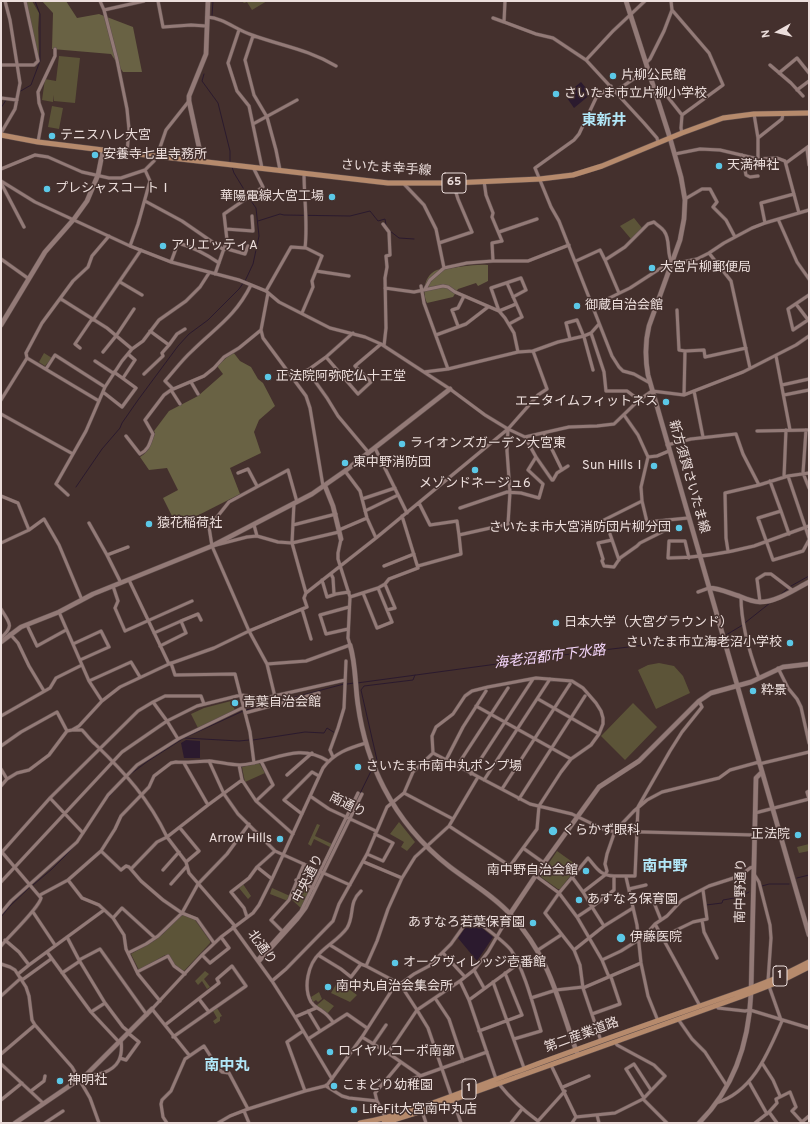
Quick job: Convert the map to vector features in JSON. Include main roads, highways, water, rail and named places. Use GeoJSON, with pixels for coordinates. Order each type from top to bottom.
{"type":"FeatureCollection","features":[{"type":"Feature","properties":{"kind":"main road","name":"さいたま幸手線"},"geometry":{"type":"LineString","coordinates":[[1,134],[38,142],[404,184],[453,183],[562,177],[586,172],[658,142],[723,118],[754,114],[809,113]]}},
{"type":"Feature","properties":{"kind":"main road","name":"第二産業道路"},"geometry":{"type":"LineString","coordinates":[[768,984],[809,962]]}},
{"type":"Feature","properties":{"kind":"main road","name":"第二産業道路"},"geometry":{"type":"LineString","coordinates":[[387,1122],[406,1112],[551,1065],[601,1041],[768,984],[809,967]]}},
{"type":"Feature","properties":{"kind":"main road","name":"第二産業道路"},"geometry":{"type":"LineString","coordinates":[[498,1081],[524,1068],[615,1042],[716,1005],[751,990]]}},
{"type":"Feature","properties":{"kind":"main road","name":"第二産業道路"},"geometry":{"type":"LineString","coordinates":[[360,1123],[387,1122],[422,1112],[452,1098]]}},
{"type":"Feature","properties":{"kind":"waterway"},"geometry":{"type":"LineString","coordinates":[[19,92],[31,85],[40,61],[40,14],[35,1]]}},
{"type":"Feature","properties":{"kind":"waterway"},"geometry":{"type":"LineString","coordinates":[[212,16],[213,1]]}},
{"type":"Feature","properties":{"kind":"waterway"},"geometry":{"type":"LineString","coordinates":[[204,74],[202,81],[218,103],[230,151],[230,162]]}},
{"type":"Feature","properties":{"kind":"waterway"},"geometry":{"type":"LineString","coordinates":[[1,108],[6,100]]}},
{"type":"Feature","properties":{"kind":"waterway"},"geometry":{"type":"LineString","coordinates":[[232,167],[248,196]]}},
{"type":"Feature","properties":{"kind":"waterway"},"geometry":{"type":"LineString","coordinates":[[76,487],[102,449],[120,428],[138,400],[178,346],[189,334],[208,320],[239,289],[246,279],[253,264],[259,236],[256,208],[249,198]]}},
{"type":"Feature","properties":{"kind":"waterway"},"geometry":{"type":"LineString","coordinates":[[258,221],[280,214],[350,216],[370,211],[378,221],[385,219],[386,225]]}},
{"type":"Feature","properties":{"kind":"waterway"},"geometry":{"type":"LineString","coordinates":[[390,231],[399,238],[414,239]]}},
{"type":"Feature","properties":{"kind":"waterway","name":"海老沼都市下水路"},"geometry":{"type":"LineString","coordinates":[[780,595],[791,586],[809,576]]}},
{"type":"Feature","properties":{"kind":"waterway","name":"海老沼都市下水路"},"geometry":{"type":"LineString","coordinates":[[726,635],[741,626],[770,603]]}},
{"type":"Feature","properties":{"kind":"waterway","name":"海老沼都市下水路"},"geometry":{"type":"LineString","coordinates":[[357,683],[578,653],[721,636]]}},
{"type":"Feature","properties":{"kind":"waterway"},"geometry":{"type":"LineString","coordinates":[[375,763],[377,760],[361,690],[364,686],[413,680],[415,675]]}},
{"type":"Feature","properties":{"kind":"waterway"},"geometry":{"type":"LineString","coordinates":[[347,684],[354,683]]}},
{"type":"Feature","properties":{"kind":"waterway"},"geometry":{"type":"LineString","coordinates":[[246,710],[344,684]]}},
{"type":"Feature","properties":{"kind":"waterway"},"geometry":{"type":"LineString","coordinates":[[128,776],[184,738],[243,711]]}},
{"type":"Feature","properties":{"kind":"waterway"},"geometry":{"type":"LineString","coordinates":[[253,740],[305,732],[324,733],[327,728],[335,733]]}},
{"type":"Feature","properties":{"kind":"waterway"},"geometry":{"type":"LineString","coordinates":[[185,738],[239,741],[249,740]]}},
{"type":"Feature","properties":{"kind":"waterway"},"geometry":{"type":"LineString","coordinates":[[349,816],[373,767]]}},
{"type":"Feature","properties":{"kind":"waterway"},"geometry":{"type":"LineString","coordinates":[[108,798],[115,790]]}},
{"type":"Feature","properties":{"kind":"waterway"},"geometry":{"type":"LineString","coordinates":[[326,863],[347,819]]}},
{"type":"Feature","properties":{"kind":"waterway"},"geometry":{"type":"LineString","coordinates":[[79,841],[85,832]]}},
{"type":"Feature","properties":{"kind":"waterway"},"geometry":{"type":"LineString","coordinates":[[33,885],[74,847]]}},
{"type":"Feature","properties":{"kind":"waterway"},"geometry":{"type":"LineString","coordinates":[[797,878],[809,875]]}},
{"type":"Feature","properties":{"kind":"waterway"},"geometry":{"type":"LineString","coordinates":[[762,886],[769,884],[789,884]]}},
{"type":"Feature","properties":{"kind":"waterway"},"geometry":{"type":"LineString","coordinates":[[1,917],[30,887]]}},
{"type":"Feature","properties":{"kind":"waterway"},"geometry":{"type":"LineString","coordinates":[[706,905],[722,903],[723,900],[740,897],[749,892]]}},
{"type":"Feature","properties":{"kind":"place","name":"片柳公民館"},"geometry":{"type":"Point","coordinates":[613,76]}},
{"type":"Feature","properties":{"kind":"place","name":"さいたま市立片柳小学校"},"geometry":{"type":"Point","coordinates":[556,94]}},
{"type":"Feature","properties":{"kind":"place","name":"テニスハレ大宮"},"geometry":{"type":"Point","coordinates":[52,136]}},
{"type":"Feature","properties":{"kind":"place","name":"安養寺七里寺務所"},"geometry":{"type":"Point","coordinates":[95,155]}},
{"type":"Feature","properties":{"kind":"place","name":"天満神社"},"geometry":{"type":"Point","coordinates":[719,166]}},
{"type":"Feature","properties":{"kind":"place","name":"プレシャスコートⅠ"},"geometry":{"type":"Point","coordinates":[47,189]}},
{"type":"Feature","properties":{"kind":"place","name":"華陽電線大宮工場"},"geometry":{"type":"Point","coordinates":[332,197]}},
{"type":"Feature","properties":{"kind":"place","name":"アリエッティA"},"geometry":{"type":"Point","coordinates":[163,246]}},
{"type":"Feature","properties":{"kind":"place","name":"大宮片柳郵便局"},"geometry":{"type":"Point","coordinates":[652,268]}},
{"type":"Feature","properties":{"kind":"place","name":"御蔵自治会館"},"geometry":{"type":"Point","coordinates":[577,306]}},
{"type":"Feature","properties":{"kind":"place","name":"正法院阿弥陀仏十王堂"},"geometry":{"type":"Point","coordinates":[268,377]}},
{"type":"Feature","properties":{"kind":"place","name":"エニタイムフィットネス"},"geometry":{"type":"Point","coordinates":[666,402]}},
{"type":"Feature","properties":{"kind":"place","name":"ライオンズガーデン大宮東"},"geometry":{"type":"Point","coordinates":[402,444]}},
{"type":"Feature","properties":{"kind":"place","name":"東中野消防団"},"geometry":{"type":"Point","coordinates":[345,463]}},
{"type":"Feature","properties":{"kind":"place","name":"Sun HillsⅠ"},"geometry":{"type":"Point","coordinates":[654,466]}},
{"type":"Feature","properties":{"kind":"place","name":"メゾンドネージュ6"},"geometry":{"type":"Point","coordinates":[475,470]}},
{"type":"Feature","properties":{"kind":"place","name":"猿花稲荷社"},"geometry":{"type":"Point","coordinates":[149,524]}},
{"type":"Feature","properties":{"kind":"place","name":"さいたま市大宮消防団片柳分団"},"geometry":{"type":"Point","coordinates":[679,528]}},
{"type":"Feature","properties":{"kind":"place","name":"日本大学（大宮グラウンド）"},"geometry":{"type":"Point","coordinates":[556,623]}},
{"type":"Feature","properties":{"kind":"place","name":"さいたま市立海老沼小学校"},"geometry":{"type":"Point","coordinates":[790,643]}},
{"type":"Feature","properties":{"kind":"place","name":"粋景"},"geometry":{"type":"Point","coordinates":[753,691]}},
{"type":"Feature","properties":{"kind":"place","name":"青葉自治会館"},"geometry":{"type":"Point","coordinates":[235,703]}},
{"type":"Feature","properties":{"kind":"place","name":"さいたま市南中丸ポンプ場"},"geometry":{"type":"Point","coordinates":[358,767]}},
{"type":"Feature","properties":{"kind":"place","name":"くらかず眼科"},"geometry":{"type":"Point","coordinates":[553,831]}},
{"type":"Feature","properties":{"kind":"place","name":"正法院"},"geometry":{"type":"Point","coordinates":[798,835]}},
{"type":"Feature","properties":{"kind":"place","name":"Arrow Hills"},"geometry":{"type":"Point","coordinates":[280,839]}},
{"type":"Feature","properties":{"kind":"place","name":"南中野自治会館"},"geometry":{"type":"Point","coordinates":[586,871]}},
{"type":"Feature","properties":{"kind":"place","name":"あすなろ保育園"},"geometry":{"type":"Point","coordinates":[579,900]}},
{"type":"Feature","properties":{"kind":"place","name":"あすなろ若葉保育園"},"geometry":{"type":"Point","coordinates":[533,923]}},
{"type":"Feature","properties":{"kind":"place","name":"伊藤医院"},"geometry":{"type":"Point","coordinates":[621,938]}},
{"type":"Feature","properties":{"kind":"place","name":"オークヴィレッジ壱番館"},"geometry":{"type":"Point","coordinates":[395,963]}},
{"type":"Feature","properties":{"kind":"place","name":"南中丸自治会集会所"},"geometry":{"type":"Point","coordinates":[328,987]}},
{"type":"Feature","properties":{"kind":"place","name":"ロイヤルコーポ南部"},"geometry":{"type":"Point","coordinates":[330,1052]}},
{"type":"Feature","properties":{"kind":"place","name":"神明社"},"geometry":{"type":"Point","coordinates":[60,1081]}},
{"type":"Feature","properties":{"kind":"place","name":"こまどり幼稚園"},"geometry":{"type":"Point","coordinates":[334,1086]}},
{"type":"Feature","properties":{"kind":"place","name":"LifeFit大宮南中丸店"},"geometry":{"type":"Point","coordinates":[354,1110]}},
{"type":"Feature","properties":{"kind":"district","name":"東新井"},"geometry":{"type":"Point","coordinates":[604,122]}},
{"type":"Feature","properties":{"kind":"district","name":"南中野"},"geometry":{"type":"Point","coordinates":[665,868]}},
{"type":"Feature","properties":{"kind":"district","name":"南中丸"},"geometry":{"type":"Point","coordinates":[227,1067]}}]}
